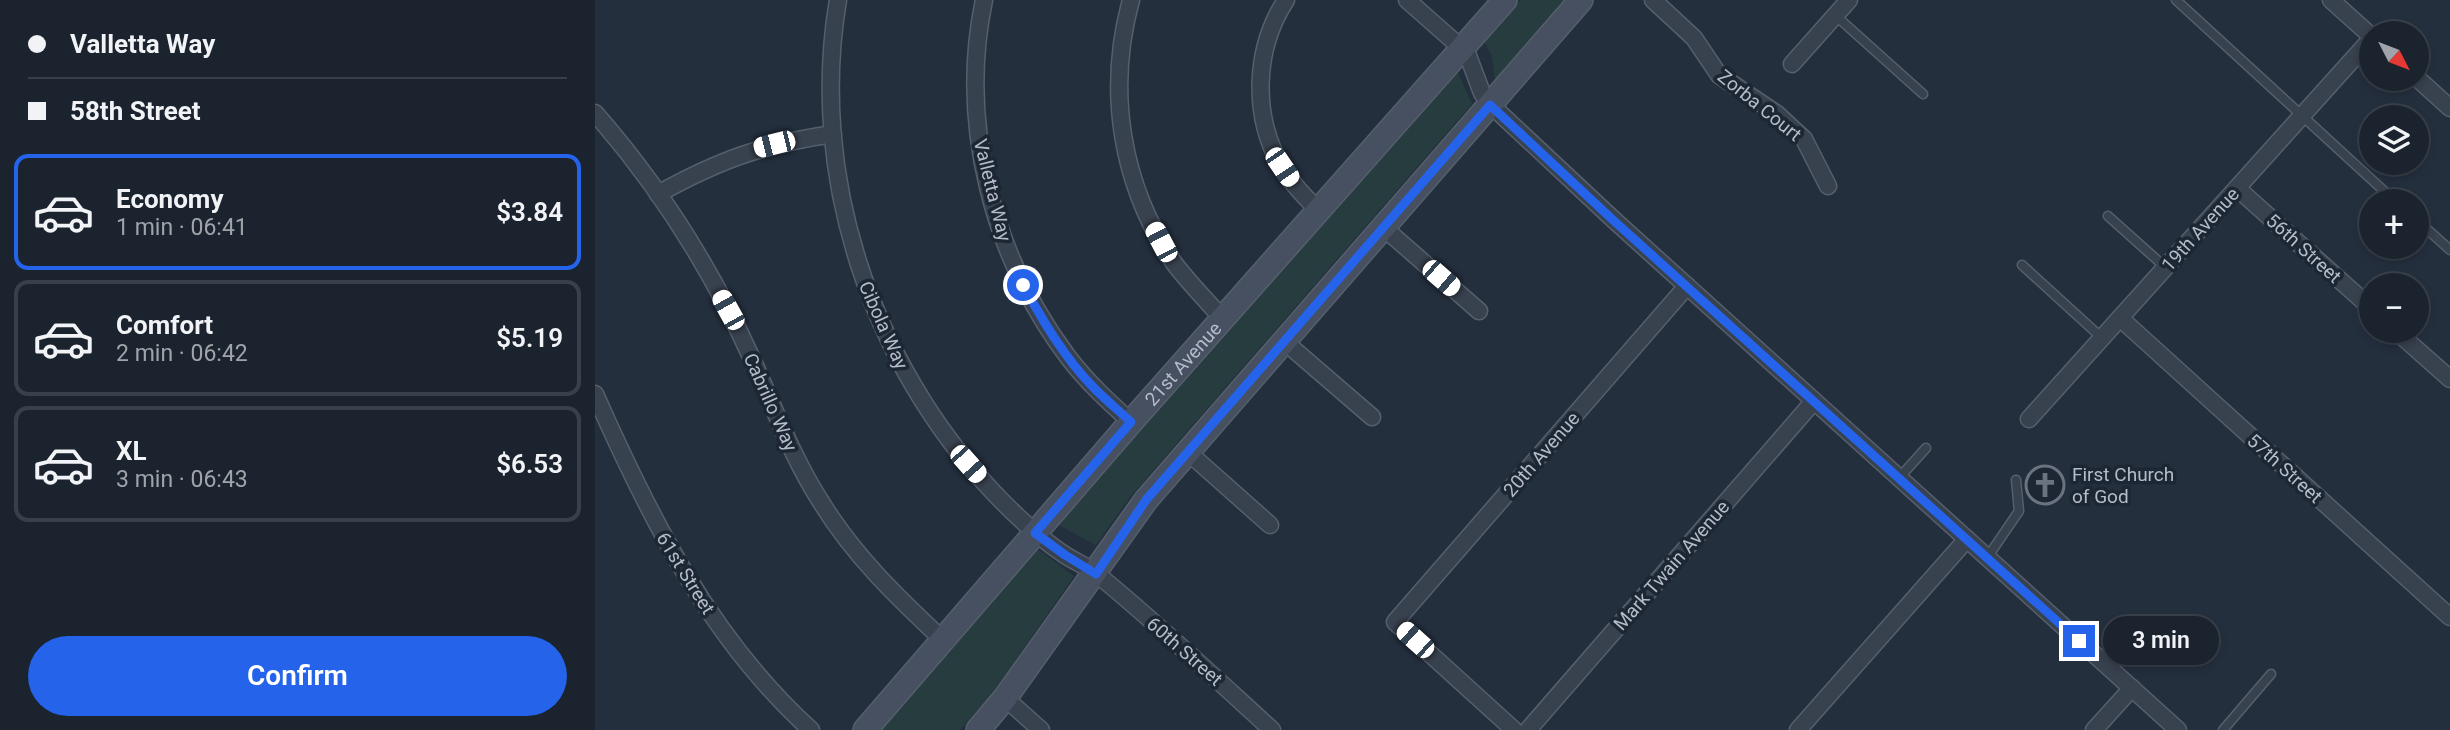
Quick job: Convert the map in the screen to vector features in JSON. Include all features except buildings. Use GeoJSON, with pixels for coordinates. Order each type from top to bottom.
{"type":"FeatureCollection","features":[{"type":"Feature","properties":{"kind":"street","name":"Cibola Way"},"geometry":{"type":"LineString","coordinates":[[838,0],[832,45],[833,134],[842,198],[859,268],[894,353],[921,400],[968,464],[995,495],[1035,533],[1096,574]]}},
{"type":"Feature","properties":{"kind":"street","name":"Valletta Way"},"geometry":{"type":"LineString","coordinates":[[984,0],[977,50],[978,128],[985,174],[997,220],[1023,285],[1042,319],[1094,388],[1131,422]]}},
{"type":"Feature","properties":{"kind":"street"},"geometry":{"type":"LineString","coordinates":[[1131,0],[1120,52],[1118,84],[1123,143],[1133,179],[1144,209],[1169,254],[1224,320]]}},
{"type":"Feature","properties":{"kind":"street"},"geometry":{"type":"LineString","coordinates":[[1286,0],[1273,24],[1266,45],[1261,68],[1262,106],[1266,128],[1282,167],[1296,188],[1320,212]]}},
{"type":"Feature","properties":{"kind":"street"},"geometry":{"type":"LineString","coordinates":[[1407,0],[1471,59],[1482,93],[1490,105],[2178,730]]}},
{"type":"Feature","properties":{"kind":"street","name":"21st Avenue"},"geometry":{"type":"LineString","coordinates":[[865,730],[1131,422],[1506,0]]}},
{"type":"Feature","properties":{"kind":"street"},"geometry":{"type":"LineString","coordinates":[[978,730],[1005,698],[1096,574],[1146,500],[1581,0]]}},
{"type":"Feature","properties":{"kind":"street","name":"Zorba Court"},"geometry":{"type":"LineString","coordinates":[[1653,0],[1694,38],[1719,75],[1777,114],[1804,139],[1828,186]]}},
{"type":"Feature","properties":{"kind":"street"},"geometry":{"type":"LineString","coordinates":[[1792,64],[1849,0]]}},
{"type":"Feature","properties":{"kind":"street"},"geometry":{"type":"LineString","coordinates":[[2331,0],[2359,27]]}},
{"type":"Feature","properties":{"kind":"street","name":"19th Avenue"},"geometry":{"type":"LineString","coordinates":[[2029,419],[2359,52]]}},
{"type":"Feature","properties":{"kind":"street"},"geometry":{"type":"LineString","coordinates":[[2429,89],[2450,108]]}},
{"type":"Feature","properties":{"kind":"street","name":"Cabrillo Way"},"geometry":{"type":"LineString","coordinates":[[595,113],[658,194],[702,262],[752,359],[788,444],[821,503],[867,565],[893,594],[944,641]]}},
{"type":"Feature","properties":{"kind":"street"},"geometry":{"type":"LineString","coordinates":[[658,194],[727,159],[779,143],[833,134]]}},
{"type":"Feature","properties":{"kind":"street","name":"56th Street"},"geometry":{"type":"LineString","coordinates":[[2237,188],[2359,297]]}},
{"type":"Feature","properties":{"kind":"street"},"geometry":{"type":"LineString","coordinates":[[1384,228],[1479,311]]}},
{"type":"Feature","properties":{"kind":"street","name":"20th Avenue"},"geometry":{"type":"LineString","coordinates":[[1514,730],[1395,622],[1687,286]]}},
{"type":"Feature","properties":{"kind":"street","name":"57th Street"},"geometry":{"type":"LineString","coordinates":[[2120,318],[2450,617]]}},
{"type":"Feature","properties":{"kind":"street"},"geometry":{"type":"LineString","coordinates":[[1285,342],[1372,416]]}},
{"type":"Feature","properties":{"kind":"street"},"geometry":{"type":"LineString","coordinates":[[2410,343],[2450,379]]}},
{"type":"Feature","properties":{"kind":"street","name":"61st Street"},"geometry":{"type":"LineString","coordinates":[[595,394],[637,488],[683,572],[717,623],[755,672],[811,730]]}},
{"type":"Feature","properties":{"kind":"street","name":"Mark Twain Avenue"},"geometry":{"type":"LineString","coordinates":[[1528,730],[1814,401]]}},
{"type":"Feature","properties":{"kind":"street"},"geometry":{"type":"LineString","coordinates":[[1189,453],[1270,525]]}},
{"type":"Feature","properties":{"kind":"street"},"geometry":{"type":"LineString","coordinates":[[1798,730],[1967,539]]}},
{"type":"Feature","properties":{"kind":"street","name":"60th Street"},"geometry":{"type":"LineString","coordinates":[[1096,574],[1272,730]]}},
{"type":"Feature","properties":{"kind":"street"},"geometry":{"type":"LineString","coordinates":[[2094,730],[2132,688]]}},
{"type":"Feature","properties":{"kind":"street"},"geometry":{"type":"LineString","coordinates":[[1005,698],[1041,730]]}},
{"type":"Feature","properties":{"kind":"lane"},"geometry":{"type":"LineString","coordinates":[[2176,0],[2382,189]]}},
{"type":"Feature","properties":{"kind":"lane"},"geometry":{"type":"LineString","coordinates":[[1835,15],[1923,94]]}},
{"type":"Feature","properties":{"kind":"lane"},"geometry":{"type":"LineString","coordinates":[[2108,216],[2165,267]]}},
{"type":"Feature","properties":{"kind":"lane"},"geometry":{"type":"LineString","coordinates":[[2429,231],[2450,250]]}},
{"type":"Feature","properties":{"kind":"lane"},"geometry":{"type":"LineString","coordinates":[[2022,265],[2102,338]]}},
{"type":"Feature","properties":{"kind":"lane"},"geometry":{"type":"LineString","coordinates":[[1899,478],[1926,448]]}},
{"type":"Feature","properties":{"kind":"lane"},"geometry":{"type":"LineString","coordinates":[[1987,558],[2019,511],[2016,480]]}},
{"type":"Feature","properties":{"kind":"lane"},"geometry":{"type":"LineString","coordinates":[[2223,730],[2271,674]]}},
{"type":"Feature","properties":{"kind":"green space"},"geometry":{"type":"Polygon","coordinates":[[[1520,0],[1566,0],[1495,81],[1492,57],[1484,41],[1520,0]]]}},
{"type":"Feature","properties":{"kind":"green space"},"geometry":{"type":"Polygon","coordinates":[[[1456,68],[1472,104],[1131,496],[1096,545],[1053,522],[1456,68]]]}},
{"type":"Feature","properties":{"kind":"green space"},"geometry":{"type":"Polygon","coordinates":[[[1035,547],[1074,576],[995,690],[960,730],[875,730],[1035,547]]]}},
{"type":"Feature","properties":{"kind":"place","name":"First Church of God"},"geometry":{"type":"Point","coordinates":[2045,485]}},
{"type":"Feature","properties":{"kind":"route"},"geometry":{"type":"LineString","coordinates":[[1023,285],[1069,358],[1094,388],[1131,422],[1035,533],[1096,574],[1146,500],[1490,105],[1613,220],[2079,641]]}}]}
